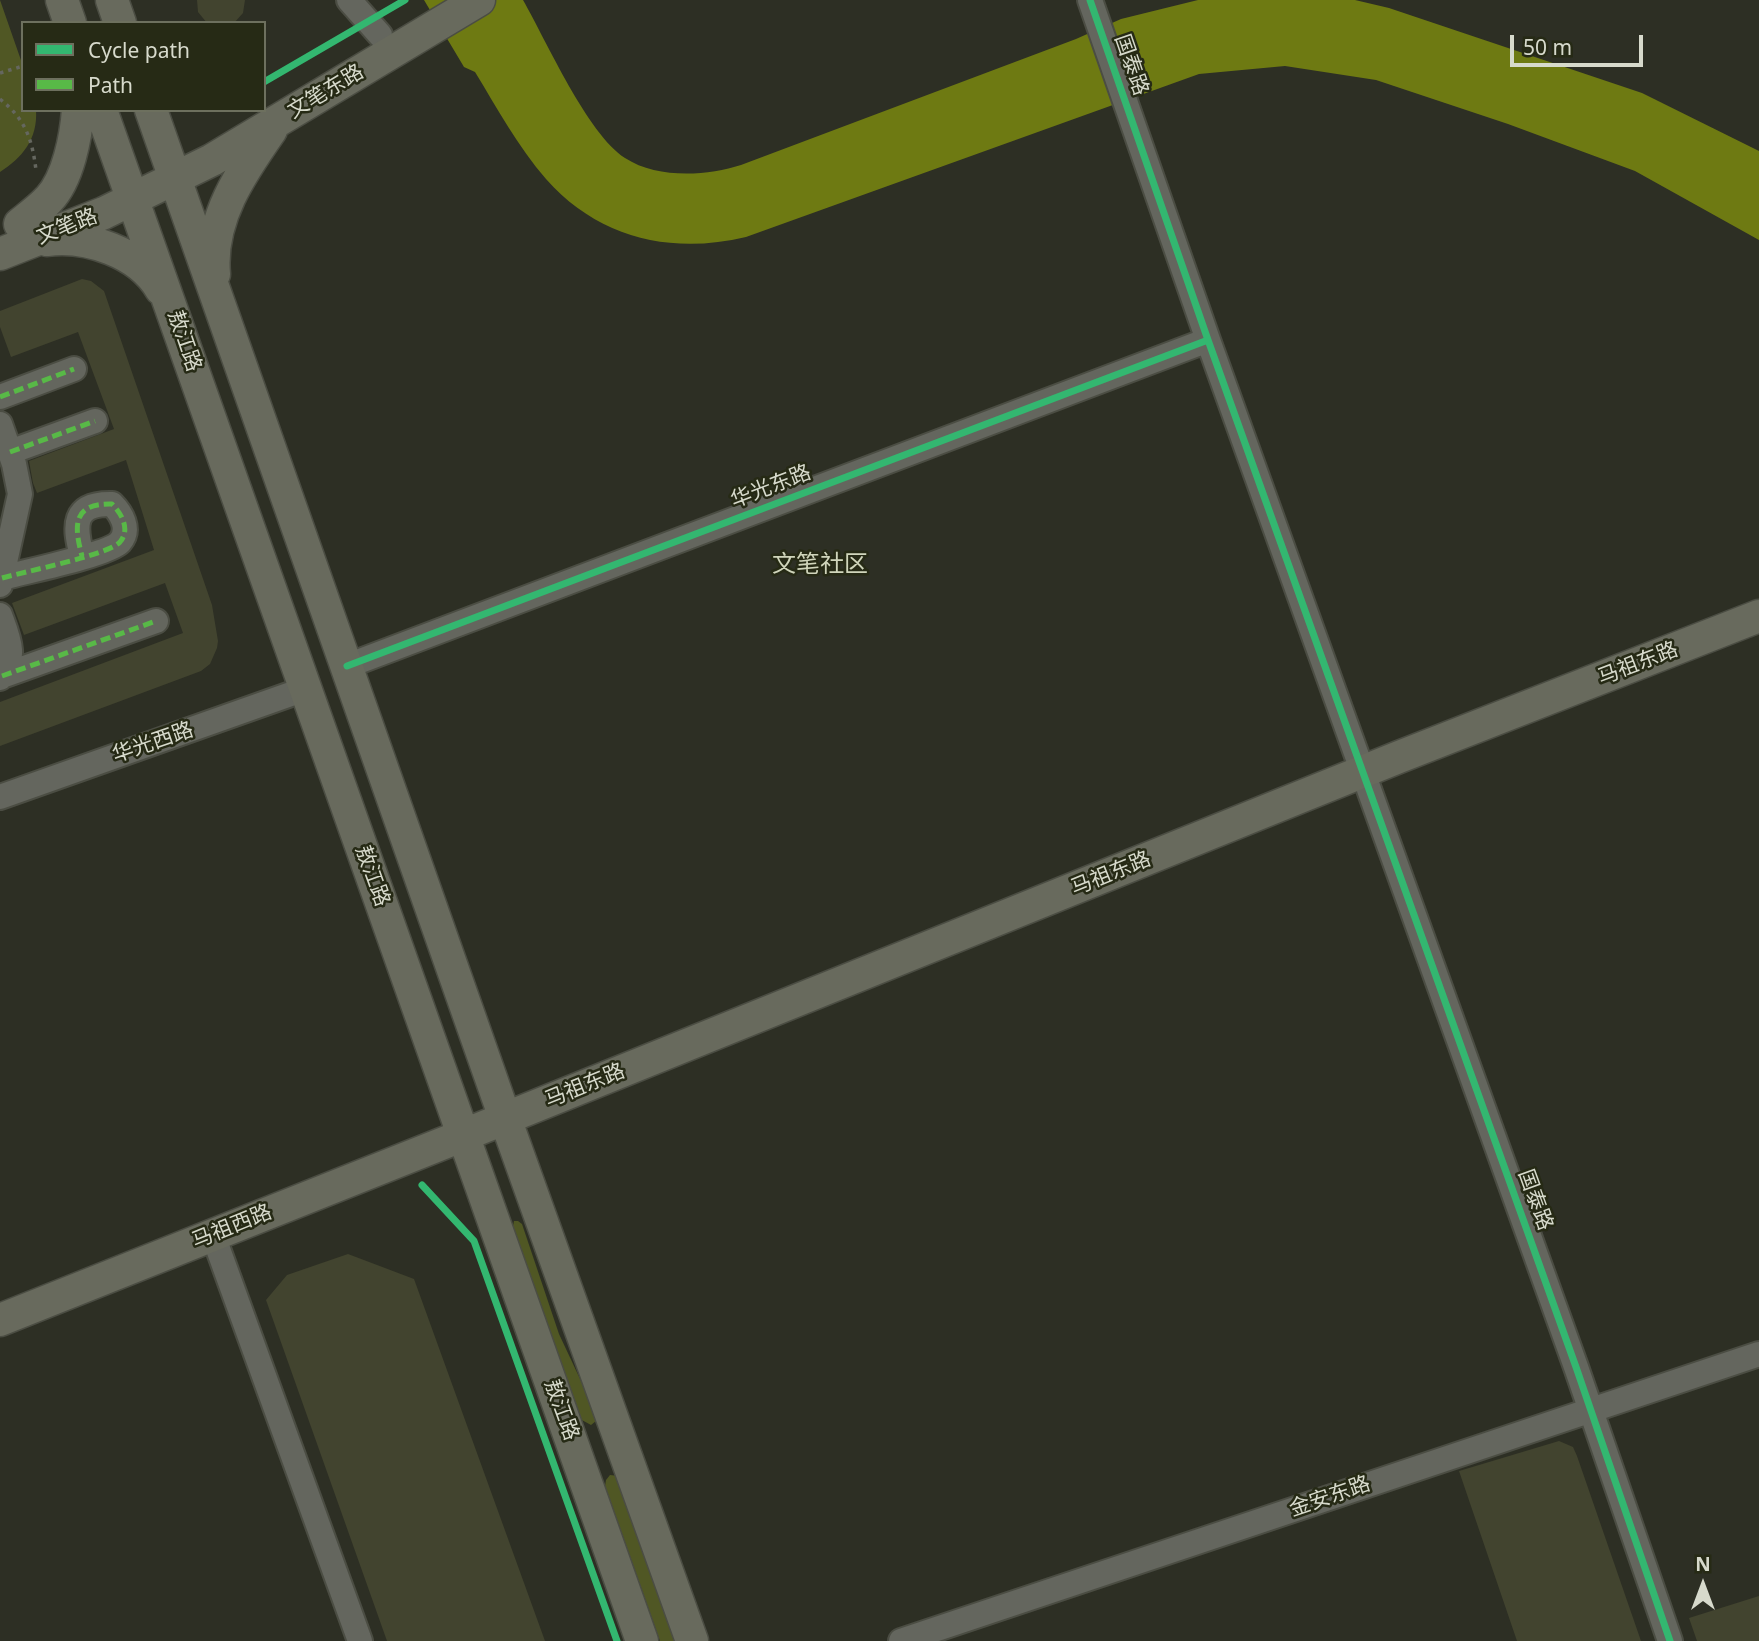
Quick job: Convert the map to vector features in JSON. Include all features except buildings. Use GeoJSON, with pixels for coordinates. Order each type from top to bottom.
{"type":"FeatureCollection","features":[{"type":"Feature","properties":{"kind":"main road"},"geometry":{"type":"LineString","coordinates":[[62,0],[70,21]]}},
{"type":"Feature","properties":{"kind":"main road","name":"文笔东路"},"geometry":{"type":"LineString","coordinates":[[266,109],[380,35],[433,11],[479,0]]}},
{"type":"Feature","properties":{"kind":"main road","name":"文笔东路"},"geometry":{"type":"LineString","coordinates":[[266,109],[433,11]]}},
{"type":"Feature","properties":{"kind":"main road"},"geometry":{"type":"LineString","coordinates":[[12,238],[51,197],[68,164],[78,112]]}},
{"type":"Feature","properties":{"kind":"main road","name":"敖江路"},"geometry":{"type":"LineString","coordinates":[[102,112],[642,1641]]}},
{"type":"Feature","properties":{"kind":"main road"},"geometry":{"type":"LineString","coordinates":[[152,112],[692,1641]]}},
{"type":"Feature","properties":{"kind":"main road","name":"文笔东路"},"geometry":{"type":"LineString","coordinates":[[130,190],[172,170],[212,160],[263,112]]}},
{"type":"Feature","properties":{"kind":"main road"},"geometry":{"type":"LineString","coordinates":[[216,296],[212,258],[215,234],[221,215],[251,160],[265,112]]}},
{"type":"Feature","properties":{"kind":"main road","name":"文笔路"},"geometry":{"type":"LineString","coordinates":[[12,238],[97,195],[130,190]]}},
{"type":"Feature","properties":{"kind":"main road"},"geometry":{"type":"LineString","coordinates":[[12,238],[61,238],[87,241],[111,249],[134,261],[150,276],[172,307]]}},
{"type":"Feature","properties":{"kind":"main road","name":"马祖东路"},"geometry":{"type":"LineString","coordinates":[[464,1135],[1363,772],[1759,616]]}},
{"type":"Feature","properties":{"kind":"main road","name":"马祖西路"},"geometry":{"type":"LineString","coordinates":[[0,1320],[464,1135]]}},
{"type":"Feature","properties":{"kind":"street"},"geometry":{"type":"LineString","coordinates":[[349,0],[380,35]]}},
{"type":"Feature","properties":{"kind":"street","name":"国泰路"},"geometry":{"type":"LineString","coordinates":[[1092,7],[1208,340],[1591,1410],[1670,1641]]}},
{"type":"Feature","properties":{"kind":"street","name":"华光东路"},"geometry":{"type":"LineString","coordinates":[[346,666],[1208,340]]}},
{"type":"Feature","properties":{"kind":"street"},"geometry":{"type":"LineString","coordinates":[[0,397],[74,369]]}},
{"type":"Feature","properties":{"kind":"street"},"geometry":{"type":"LineString","coordinates":[[10,452],[95,421]]}},
{"type":"Feature","properties":{"kind":"street"},"geometry":{"type":"LineString","coordinates":[[0,424],[20,494],[1,581],[82,556]]}},
{"type":"Feature","properties":{"kind":"street"},"geometry":{"type":"LineString","coordinates":[[0,615],[11,652],[8,669],[1,677]]}},
{"type":"Feature","properties":{"kind":"street"},"geometry":{"type":"LineString","coordinates":[[1,677],[156,621]]}},
{"type":"Feature","properties":{"kind":"street","name":"华光西路"},"geometry":{"type":"LineString","coordinates":[[0,797],[305,690]]}},
{"type":"Feature","properties":{"kind":"street"},"geometry":{"type":"LineString","coordinates":[[213,1235],[360,1641]]}},
{"type":"Feature","properties":{"kind":"street","name":"金安东路"},"geometry":{"type":"LineString","coordinates":[[901,1641],[1759,1354]]}},
{"type":"Feature","properties":{"kind":"path"},"geometry":{"type":"LineString","coordinates":[[0,73],[21,67]]}},
{"type":"Feature","properties":{"kind":"path"},"geometry":{"type":"LineString","coordinates":[[0,99],[17,113],[33,146],[36,170]]}},
{"type":"Feature","properties":{"kind":"shaded area"},"geometry":{"type":"Polygon","coordinates":[[[0,0],[21,60],[21,112],[36,112],[36,120],[27,147],[0,172],[0,0]]]}},
{"type":"Feature","properties":{"kind":"shaded area"},"geometry":{"type":"Polygon","coordinates":[[[424,0],[523,0],[582,108],[611,146],[638,165],[682,174],[713,172],[741,165],[1076,39],[1121,19],[1198,0],[1355,0],[1389,8],[1642,93],[1759,151],[1759,240],[1635,171],[1508,124],[1376,80],[1285,66],[1199,74],[746,237],[690,244],[663,242],[612,228],[566,199],[546,179],[517,141],[475,72],[464,67],[424,0]]]}},
{"type":"Feature","properties":{"kind":"shaded area"},"geometry":{"type":"Polygon","coordinates":[[[514,1221],[522,1224],[559,1334],[596,1413],[596,1421],[591,1425],[580,1419],[513,1226],[514,1221]]]}},
{"type":"Feature","properties":{"kind":"shaded area"},"geometry":{"type":"Polygon","coordinates":[[[610,1475],[619,1476],[680,1641],[660,1641],[605,1486],[610,1475]]]}},
{"type":"Feature","properties":{"kind":"marked path"},"geometry":{"type":"LineString","coordinates":[[0,397],[74,369]]}},
{"type":"Feature","properties":{"kind":"marked path"},"geometry":{"type":"LineString","coordinates":[[10,452],[95,421]]}},
{"type":"Feature","properties":{"kind":"marked path"},"geometry":{"type":"LineString","coordinates":[[2,578],[83,558],[120,542],[125,527],[119,512],[112,504],[89,507],[79,518],[77,526],[82,556]]}},
{"type":"Feature","properties":{"kind":"marked path"},"geometry":{"type":"LineString","coordinates":[[2,676],[156,621]]}},
{"type":"Feature","properties":{"kind":"cycle path"},"geometry":{"type":"LineString","coordinates":[[266,81],[405,0]]}},
{"type":"Feature","properties":{"kind":"cycle path"},"geometry":{"type":"LineString","coordinates":[[1090,0],[1208,340],[1576,1367],[1670,1641]]}},
{"type":"Feature","properties":{"kind":"cycle path"},"geometry":{"type":"LineString","coordinates":[[347,666],[1208,340]]}},
{"type":"Feature","properties":{"kind":"cycle path"},"geometry":{"type":"LineString","coordinates":[[422,1185],[474,1241],[617,1641]]}},
{"type":"Feature","properties":{"kind":"district","name":"文笔社区"},"geometry":{"type":"Point","coordinates":[820,565]}}]}
